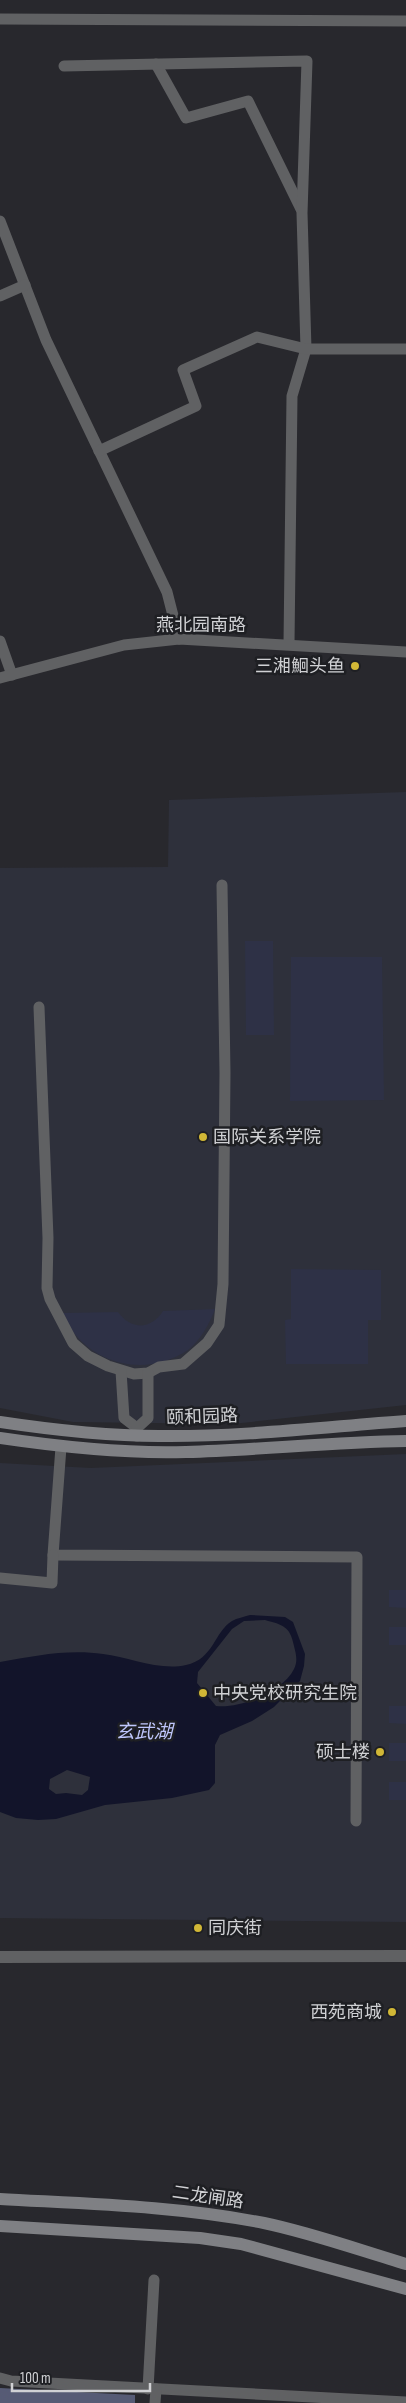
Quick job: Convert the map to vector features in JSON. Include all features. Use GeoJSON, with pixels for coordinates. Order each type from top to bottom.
{"type":"FeatureCollection","features":[{"type":"Feature","properties":{"kind":"main road","name":"颐和园路"},"geometry":{"type":"LineString","coordinates":[[0,1422],[65,1431],[251,1433],[406,1421]]}},
{"type":"Feature","properties":{"kind":"main road","name":"颐和园路"},"geometry":{"type":"LineString","coordinates":[[0,1438],[61,1447],[186,1452],[348,1442],[406,1441]]}},
{"type":"Feature","properties":{"kind":"main road","name":"二龙闸路"},"geometry":{"type":"LineString","coordinates":[[0,2199],[166,2209],[218,2215],[291,2230],[406,2264]]}},
{"type":"Feature","properties":{"kind":"main road"},"geometry":{"type":"LineString","coordinates":[[0,2226],[200,2238],[241,2244],[406,2289]]}},
{"type":"Feature","properties":{"kind":"street"},"geometry":{"type":"LineString","coordinates":[[0,19],[406,21]]}},
{"type":"Feature","properties":{"kind":"street"},"geometry":{"type":"LineString","coordinates":[[64,66],[307,61],[302,213],[306,349],[292,396],[289,644]]}},
{"type":"Feature","properties":{"kind":"street"},"geometry":{"type":"LineString","coordinates":[[156,64],[186,118],[248,102],[302,213]]}},
{"type":"Feature","properties":{"kind":"street"},"geometry":{"type":"LineString","coordinates":[[0,221],[46,340],[167,592],[179,639]]}},
{"type":"Feature","properties":{"kind":"street"},"geometry":{"type":"LineString","coordinates":[[0,296],[25,285]]}},
{"type":"Feature","properties":{"kind":"street"},"geometry":{"type":"LineString","coordinates":[[99,451],[196,406],[183,370],[257,337],[306,349],[406,349]]}},
{"type":"Feature","properties":{"kind":"street","name":"燕北园南路"},"geometry":{"type":"LineString","coordinates":[[0,678],[124,645],[179,639],[406,652]]}},
{"type":"Feature","properties":{"kind":"street"},"geometry":{"type":"LineString","coordinates":[[0,641],[12,675]]}},
{"type":"Feature","properties":{"kind":"street"},"geometry":{"type":"LineString","coordinates":[[39,1007],[48,1238],[47,1288],[64,1328],[73,1342],[88,1356],[121,1371],[148,1373],[159,1368],[183,1364],[207,1343],[219,1324],[223,1284],[225,1073],[222,885]]}},
{"type":"Feature","properties":{"kind":"street"},"geometry":{"type":"LineString","coordinates":[[121,1371],[124,1418],[137,1432],[148,1418],[148,1373]]}},
{"type":"Feature","properties":{"kind":"street"},"geometry":{"type":"LineString","coordinates":[[0,1578],[52,1583],[61,1447]]}},
{"type":"Feature","properties":{"kind":"street"},"geometry":{"type":"LineString","coordinates":[[54,1555],[357,1557],[356,1821]]}},
{"type":"Feature","properties":{"kind":"street"},"geometry":{"type":"LineString","coordinates":[[0,1957],[406,1956]]}},
{"type":"Feature","properties":{"kind":"street"},"geometry":{"type":"LineString","coordinates":[[154,2280],[152,2389],[155,2403]]}},
{"type":"Feature","properties":{"kind":"street"},"geometry":{"type":"LineString","coordinates":[[0,2378],[11,2381],[152,2389],[292,2400],[406,2402]]}},
{"type":"Feature","properties":{"kind":"shaded area","name":"国际关系学院"},"geometry":{"type":"Polygon","coordinates":[[[406,792],[406,1405],[232,1424],[73,1422],[0,1408],[0,868],[168,867],[169,800],[406,792]]]}},
{"type":"Feature","properties":{"kind":"shaded area"},"geometry":{"type":"Polygon","coordinates":[[[245,941],[273,941],[274,1035],[246,1035],[245,941]]]}},
{"type":"Feature","properties":{"kind":"shaded area"},"geometry":{"type":"Polygon","coordinates":[[[291,957],[382,957],[384,1100],[290,1101],[291,957]]]}},
{"type":"Feature","properties":{"kind":"shaded area"},"geometry":{"type":"Polygon","coordinates":[[[291,1269],[381,1270],[381,1320],[368,1320],[368,1364],[286,1364],[285,1320],[291,1319],[291,1269]]]}},
{"type":"Feature","properties":{"kind":"shaded area"},"geometry":{"type":"Polygon","coordinates":[[[215,1309],[197,1342],[188,1350],[174,1358],[159,1363],[143,1365],[128,1364],[98,1354],[85,1345],[74,1333],[63,1313],[118,1312],[129,1322],[141,1325],[153,1322],[163,1311],[215,1309]]]}},
{"type":"Feature","properties":{"kind":"shaded area","name":"中央党校研究生院"},"geometry":{"type":"Polygon","coordinates":[[[406,1454],[406,1922],[0,1918],[0,1463],[91,1468],[406,1454]]]}},
{"type":"Feature","properties":{"kind":"shaded area"},"geometry":{"type":"Polygon","coordinates":[[[389,1590],[406,1590],[406,1608],[389,1607],[389,1590]]]}},
{"type":"Feature","properties":{"kind":"shaded area"},"geometry":{"type":"Polygon","coordinates":[[[389,1627],[406,1627],[406,1645],[389,1645],[389,1627]]]}},
{"type":"Feature","properties":{"kind":"shaded area"},"geometry":{"type":"Polygon","coordinates":[[[389,1706],[406,1706],[406,1724],[389,1723],[389,1706]]]}},
{"type":"Feature","properties":{"kind":"shaded area"},"geometry":{"type":"Polygon","coordinates":[[[389,1743],[406,1743],[406,1761],[389,1761],[389,1743]]]}},
{"type":"Feature","properties":{"kind":"shaded area"},"geometry":{"type":"Polygon","coordinates":[[[389,1782],[406,1782],[406,1800],[389,1800],[389,1782]]]}},
{"type":"Feature","properties":{"kind":"shaded area"},"geometry":{"type":"Polygon","coordinates":[[[0,2388],[135,2395],[135,2403],[0,2403],[0,2388]]]}},
{"type":"Feature","properties":{"kind":"water","name":"玄武湖"},"geometry":{"type":"Polygon","coordinates":[[[250,1615],[285,1617],[293,1622],[305,1654],[304,1666],[300,1681],[274,1707],[252,1721],[220,1735],[215,1745],[215,1783],[209,1790],[172,1798],[105,1805],[56,1819],[16,1818],[0,1812],[0,1662],[77,1652],[103,1654],[155,1665],[186,1665],[202,1657],[232,1621],[250,1615]],[[265,1620],[244,1621],[232,1629],[198,1672],[197,1683],[216,1706],[248,1702],[271,1692],[294,1669],[296,1658],[288,1630],[281,1625],[265,1620]],[[67,1770],[50,1779],[49,1789],[56,1794],[82,1795],[88,1790],[90,1777],[67,1770]]]}},
{"type":"Feature","properties":{"kind":"place","name":"三湘鮰头鱼"},"geometry":{"type":"Point","coordinates":[355,666]}},
{"type":"Feature","properties":{"kind":"place","name":"国际关系学院"},"geometry":{"type":"Point","coordinates":[203,1137]}},
{"type":"Feature","properties":{"kind":"place","name":"中央党校研究生院"},"geometry":{"type":"Point","coordinates":[203,1693]}},
{"type":"Feature","properties":{"kind":"place","name":"硕士楼"},"geometry":{"type":"Point","coordinates":[380,1752]}},
{"type":"Feature","properties":{"kind":"place","name":"同庆街"},"geometry":{"type":"Point","coordinates":[198,1928]}},
{"type":"Feature","properties":{"kind":"place","name":"西苑商城"},"geometry":{"type":"Point","coordinates":[392,2012]}}]}
